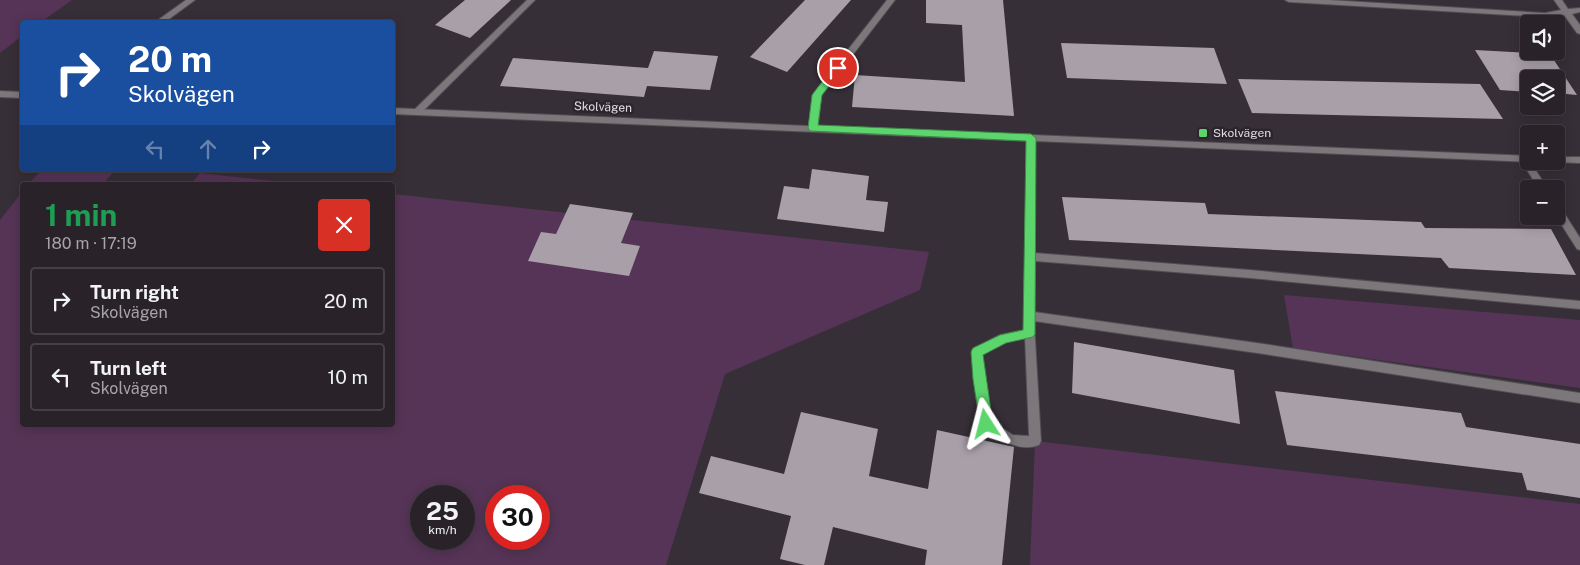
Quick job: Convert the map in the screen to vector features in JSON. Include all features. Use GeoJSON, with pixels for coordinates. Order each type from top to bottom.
{"type":"FeatureCollection","features":[{"type":"Feature","properties":{"kind":"street"},"geometry":{"type":"LineString","coordinates":[[164,20],[191,0]]}},
{"type":"Feature","properties":{"kind":"street"},"geometry":{"type":"LineString","coordinates":[[417,112],[531,0]]}},
{"type":"Feature","properties":{"kind":"street"},"geometry":{"type":"LineString","coordinates":[[813,128],[817,95],[891,0]]}},
{"type":"Feature","properties":{"kind":"street"},"geometry":{"type":"LineString","coordinates":[[1289,0],[1545,15],[1580,10]]}},
{"type":"Feature","properties":{"kind":"street"},"geometry":{"type":"LineString","coordinates":[[1558,0],[1580,31]]}},
{"type":"Feature","properties":{"kind":"street"},"geometry":{"type":"LineString","coordinates":[[0,94],[20,95]]}},
{"type":"Feature","properties":{"kind":"street","name":"Skolvägen"},"geometry":{"type":"LineString","coordinates":[[395,111],[1520,159]]}},
{"type":"Feature","properties":{"kind":"street"},"geometry":{"type":"LineString","coordinates":[[1029,334],[1004,338],[977,352],[986,424],[1012,440],[1034,441],[1029,334],[1031,138]]}},
{"type":"Feature","properties":{"kind":"street"},"geometry":{"type":"LineString","coordinates":[[1565,160],[1580,160]]}},
{"type":"Feature","properties":{"kind":"street"},"geometry":{"type":"LineString","coordinates":[[1565,222],[1580,246]]}},
{"type":"Feature","properties":{"kind":"street"},"geometry":{"type":"LineString","coordinates":[[1030,257],[1250,274],[1580,305]]}},
{"type":"Feature","properties":{"kind":"street"},"geometry":{"type":"LineString","coordinates":[[1029,316],[1264,348],[1580,398]]}},
{"type":"Feature","properties":{"kind":"shaded area"},"geometry":{"type":"Polygon","coordinates":[[[0,0],[72,0],[44,20],[20,20],[20,38],[0,53],[0,0]]]}},
{"type":"Feature","properties":{"kind":"shaded area"},"geometry":{"type":"Polygon","coordinates":[[[39,172],[113,172],[105,182],[31,182],[39,172]]]}},
{"type":"Feature","properties":{"kind":"shaded area"},"geometry":{"type":"Polygon","coordinates":[[[200,173],[282,182],[192,182],[200,173]]]}},
{"type":"Feature","properties":{"kind":"shaded area"},"geometry":{"type":"Polygon","coordinates":[[[395,194],[929,252],[920,290],[725,374],[666,565],[0,565],[0,220],[20,195],[20,427],[395,427],[395,194]]]}},
{"type":"Feature","properties":{"kind":"shaded area"},"geometry":{"type":"Polygon","coordinates":[[[1284,295],[1580,320],[1580,388],[1293,348],[1284,295]]]}},
{"type":"Feature","properties":{"kind":"shaded area"},"geometry":{"type":"Polygon","coordinates":[[[1035,441],[1580,504],[1580,565],[1030,565],[1035,441]]]}},
{"type":"Feature","properties":{"kind":"building"},"geometry":{"type":"Polygon","coordinates":[[[465,0],[511,0],[470,38],[435,25],[465,0]]]}},
{"type":"Feature","properties":{"kind":"building"},"geometry":{"type":"Polygon","coordinates":[[[805,0],[851,0],[787,72],[750,57],[805,0]]]}},
{"type":"Feature","properties":{"kind":"building"},"geometry":{"type":"Polygon","coordinates":[[[926,0],[1003,0],[1014,116],[852,107],[855,75],[965,82],[962,25],[926,23],[926,0]]]}},
{"type":"Feature","properties":{"kind":"building"},"geometry":{"type":"Polygon","coordinates":[[[1061,43],[1214,48],[1227,84],[1067,78],[1061,43]]]}},
{"type":"Feature","properties":{"kind":"building"},"geometry":{"type":"Polygon","coordinates":[[[1475,50],[1520,52],[1520,60],[1554,60],[1561,70],[1520,70],[1520,91],[1500,90],[1475,50]]]}},
{"type":"Feature","properties":{"kind":"building"},"geometry":{"type":"Polygon","coordinates":[[[654,51],[718,56],[710,90],[647,86],[644,97],[500,86],[513,58],[648,68],[654,51]]]}},
{"type":"Feature","properties":{"kind":"building"},"geometry":{"type":"Polygon","coordinates":[[[1565,77],[1577,95],[1565,94],[1565,77]]]}},
{"type":"Feature","properties":{"kind":"building"},"geometry":{"type":"Polygon","coordinates":[[[1238,79],[1480,84],[1503,119],[1252,113],[1238,79]]]}},
{"type":"Feature","properties":{"kind":"building"},"geometry":{"type":"Polygon","coordinates":[[[812,169],[869,176],[866,200],[888,202],[884,232],[777,219],[784,186],[809,189],[812,169]]]}},
{"type":"Feature","properties":{"kind":"building"},"geometry":{"type":"Polygon","coordinates":[[[1062,197],[1205,203],[1208,214],[1421,222],[1425,228],[1551,229],[1576,275],[1449,268],[1441,258],[1069,240],[1062,197]]]}},
{"type":"Feature","properties":{"kind":"building"},"geometry":{"type":"Polygon","coordinates":[[[570,204],[633,213],[621,243],[640,246],[629,276],[528,261],[541,232],[556,234],[570,204]]]}},
{"type":"Feature","properties":{"kind":"building"},"geometry":{"type":"Polygon","coordinates":[[[1074,342],[1234,370],[1240,424],[1072,393],[1074,342]]]}},
{"type":"Feature","properties":{"kind":"building"},"geometry":{"type":"Polygon","coordinates":[[[1275,391],[1461,413],[1466,427],[1580,444],[1580,498],[1527,490],[1522,473],[1287,445],[1275,391]]]}},
{"type":"Feature","properties":{"kind":"building"},"geometry":{"type":"Polygon","coordinates":[[[801,412],[878,429],[869,476],[928,489],[937,430],[1014,447],[1002,565],[925,565],[927,550],[833,527],[824,565],[805,565],[780,559],[791,516],[699,493],[711,456],[784,474],[801,412]]]}},
{"type":"Feature","properties":{"kind":"place","name":"Skolvägen"},"geometry":{"type":"Point","coordinates":[1203,133]}},
{"type":"Feature","properties":{"kind":"route"},"geometry":{"type":"LineString","coordinates":[[838,68],[817,95],[813,128],[1031,138],[1029,334],[1004,338],[977,352],[986,424]]}}]}
